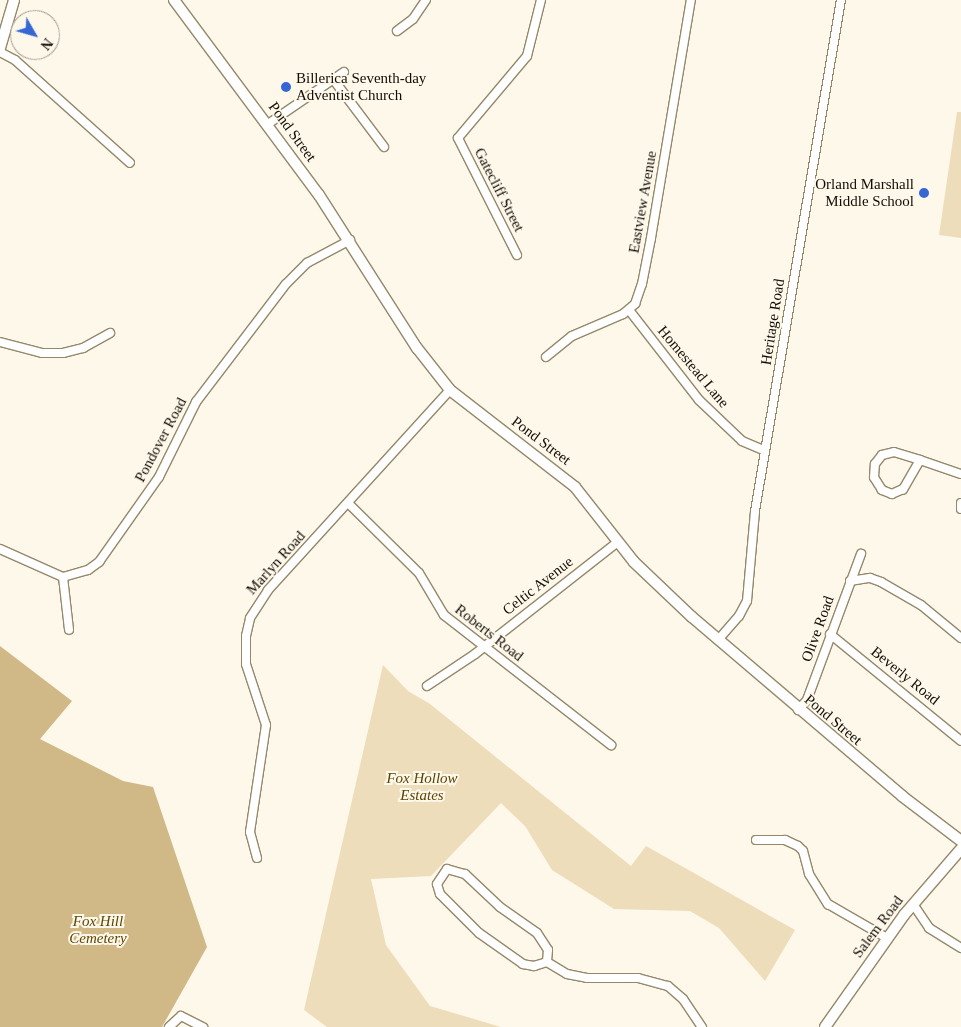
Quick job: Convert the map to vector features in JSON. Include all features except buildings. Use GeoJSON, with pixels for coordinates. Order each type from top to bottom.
{"type":"FeatureCollection","features":[{"type":"Feature","properties":{"kind":"street"},"geometry":{"type":"LineString","coordinates":[[0,48],[14,0]]}},
{"type":"Feature","properties":{"kind":"street","name":"Pond Street"},"geometry":{"type":"LineString","coordinates":[[174,0],[268,124],[350,240],[421,354],[450,390],[575,487],[618,542],[654,581],[718,640],[798,710],[961,841]]}},
{"type":"Feature","properties":{"kind":"street"},"geometry":{"type":"LineString","coordinates":[[398,31],[413,19],[426,0]]}},
{"type":"Feature","properties":{"kind":"street","name":"Gatecliff Street"},"geometry":{"type":"LineString","coordinates":[[517,255],[458,138],[527,56],[541,0]]}},
{"type":"Feature","properties":{"kind":"street","name":"Eastview Avenue"},"geometry":{"type":"LineString","coordinates":[[629,310],[642,284],[691,0]]}},
{"type":"Feature","properties":{"kind":"street","name":"Heritage Road"},"geometry":{"type":"LineString","coordinates":[[718,640],[740,616],[747,601],[755,511],[841,0]]}},
{"type":"Feature","properties":{"kind":"street"},"geometry":{"type":"LineString","coordinates":[[0,52],[17,61],[130,163]]}},
{"type":"Feature","properties":{"kind":"street"},"geometry":{"type":"LineString","coordinates":[[268,124],[344,72]]}},
{"type":"Feature","properties":{"kind":"street"},"geometry":{"type":"LineString","coordinates":[[334,79],[384,147]]}},
{"type":"Feature","properties":{"kind":"street","name":"Pondover Road"},"geometry":{"type":"LineString","coordinates":[[63,577],[88,570],[110,549],[159,477],[196,402],[291,278],[311,260],[350,240]]}},
{"type":"Feature","properties":{"kind":"street"},"geometry":{"type":"LineString","coordinates":[[546,357],[587,327],[629,310]]}},
{"type":"Feature","properties":{"kind":"street","name":"Homestead Lane"},"geometry":{"type":"LineString","coordinates":[[629,310],[699,400],[742,441],[766,451]]}},
{"type":"Feature","properties":{"kind":"street"},"geometry":{"type":"LineString","coordinates":[[0,342],[42,353],[63,354],[83,348],[110,333]]}},
{"type":"Feature","properties":{"kind":"street","name":"Marlyn Road"},"geometry":{"type":"LineString","coordinates":[[257,858],[250,832],[266,725],[246,664],[248,624],[268,590],[349,504],[450,390]]}},
{"type":"Feature","properties":{"kind":"street"},"geometry":{"type":"LineString","coordinates":[[920,460],[903,489],[892,494],[882,490],[874,477],[875,464],[882,455],[894,452],[920,460],[961,474]]}},
{"type":"Feature","properties":{"kind":"street"},"geometry":{"type":"LineString","coordinates":[[961,503],[961,509]]}},
{"type":"Feature","properties":{"kind":"street","name":"Roberts Road"},"geometry":{"type":"LineString","coordinates":[[349,504],[414,567],[444,615],[611,744]]}},
{"type":"Feature","properties":{"kind":"street","name":"Celtic Avenue"},"geometry":{"type":"LineString","coordinates":[[427,686],[484,647],[618,542]]}},
{"type":"Feature","properties":{"kind":"street"},"geometry":{"type":"LineString","coordinates":[[0,549],[63,577],[69,630]]}},
{"type":"Feature","properties":{"kind":"street","name":"Olive Road"},"geometry":{"type":"LineString","coordinates":[[798,710],[807,700],[861,554]]}},
{"type":"Feature","properties":{"kind":"street"},"geometry":{"type":"LineString","coordinates":[[850,581],[870,578],[881,582],[921,605],[961,638]]}},
{"type":"Feature","properties":{"kind":"street","name":"Beverly Road"},"geometry":{"type":"LineString","coordinates":[[830,634],[961,741]]}},
{"type":"Feature","properties":{"kind":"street"},"geometry":{"type":"LineString","coordinates":[[756,840],[785,840],[798,846],[803,851],[817,889],[828,904],[887,938]]}},
{"type":"Feature","properties":{"kind":"street","name":"Salem Road"},"geometry":{"type":"LineString","coordinates":[[825,1027],[913,904],[961,850]]}},
{"type":"Feature","properties":{"kind":"street"},"geometry":{"type":"LineString","coordinates":[[547,962],[545,942],[500,907],[466,874],[447,869],[440,875],[437,884],[440,894],[479,933],[522,964],[534,966],[547,962],[576,976],[638,978],[668,986],[683,999],[702,1027]]}},
{"type":"Feature","properties":{"kind":"street"},"geometry":{"type":"LineString","coordinates":[[913,904],[928,928],[961,948]]}},
{"type":"Feature","properties":{"kind":"street"},"geometry":{"type":"LineString","coordinates":[[169,1027],[179,1016],[202,1027]]}},
{"type":"Feature","properties":{"kind":"green space"},"geometry":{"type":"Polygon","coordinates":[[[957,112],[961,112],[961,238],[939,235],[957,112]]]}},
{"type":"Feature","properties":{"kind":"green space","name":"Fox Hill Cemetery"},"geometry":{"type":"Polygon","coordinates":[[[0,646],[72,701],[40,739],[123,781],[153,787],[207,947],[162,1027],[0,1027],[0,646]]]}},
{"type":"Feature","properties":{"kind":"green space","name":"Fox Hollow Estates"},"geometry":{"type":"Polygon","coordinates":[[[383,665],[408,691],[430,704],[631,866],[646,846],[795,930],[765,981],[719,928],[690,911],[614,909],[552,870],[525,826],[501,803],[431,876],[371,879],[386,945],[430,1006],[501,1027],[327,1027],[304,1010],[383,665]]]}},
{"type":"Feature","properties":{"kind":"place","name":"Billerica Seventh-day Adventist Church"},"geometry":{"type":"Point","coordinates":[286,87]}},
{"type":"Feature","properties":{"kind":"place","name":"Orland Marshall Middle School"},"geometry":{"type":"Point","coordinates":[924,193]}}]}
